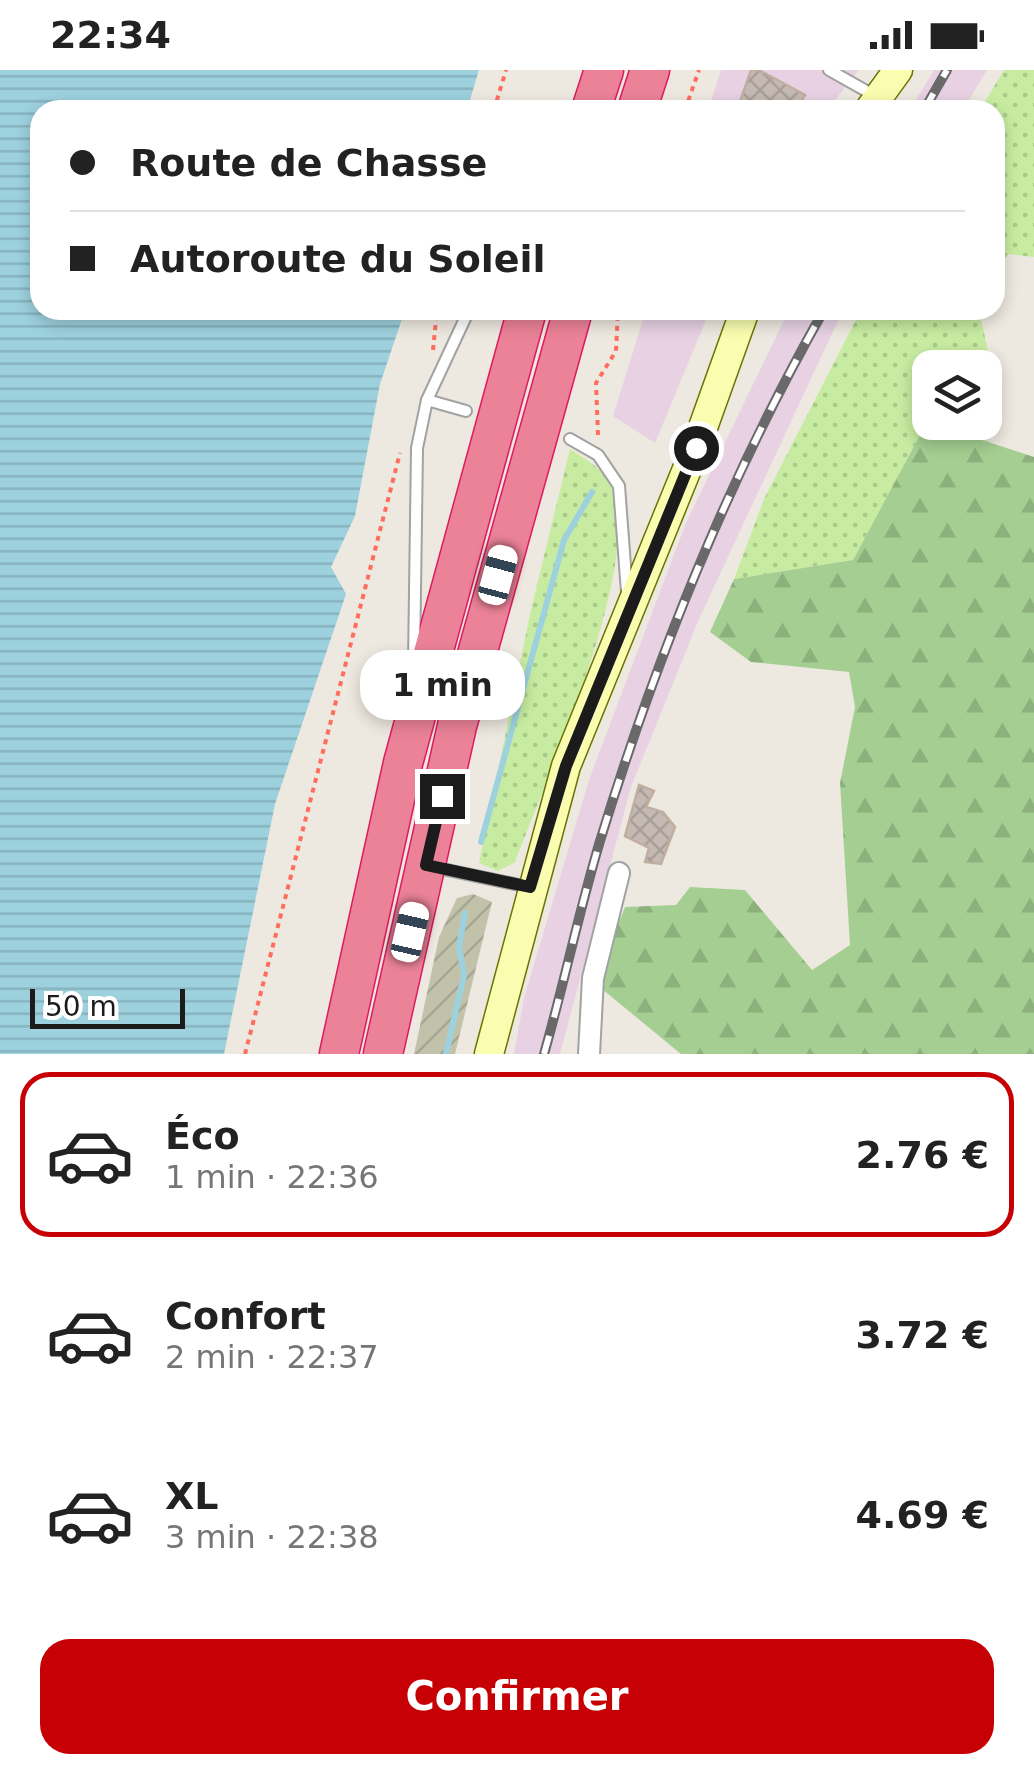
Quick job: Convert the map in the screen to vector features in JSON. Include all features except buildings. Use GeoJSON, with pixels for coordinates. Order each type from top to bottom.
{"type":"FeatureCollection","features":[{"type":"Feature","properties":{"kind":"highway"},"geometry":{"type":"LineString","coordinates":[[594,100],[604,70]]}},
{"type":"Feature","properties":{"kind":"highway"},"geometry":{"type":"LineString","coordinates":[[640,100],[650,70]]}},
{"type":"Feature","properties":{"kind":"highway"},"geometry":{"type":"LineString","coordinates":[[339,1054],[416,713],[524,320]]}},
{"type":"Feature","properties":{"kind":"highway"},"geometry":{"type":"LineString","coordinates":[[383,1054],[462,707],[570,320]]}},
{"type":"Feature","properties":{"kind":"main road"},"geometry":{"type":"LineString","coordinates":[[877,100],[898,70]]}},
{"type":"Feature","properties":{"kind":"main road"},"geometry":{"type":"LineString","coordinates":[[489,1054],[530,887],[566,766],[696,448],[741,320]]}},
{"type":"Feature","properties":{"kind":"street"},"geometry":{"type":"LineString","coordinates":[[590,1054],[593,978],[618,872]]}},
{"type":"Feature","properties":{"kind":"lane"},"geometry":{"type":"LineString","coordinates":[[829,70],[869,100]]}},
{"type":"Feature","properties":{"kind":"lane"},"geometry":{"type":"LineString","coordinates":[[416,713],[411,598],[416,448],[428,400],[465,320]]}},
{"type":"Feature","properties":{"kind":"lane"},"geometry":{"type":"LineString","coordinates":[[428,400],[466,410]]}},
{"type":"Feature","properties":{"kind":"lane"},"geometry":{"type":"LineString","coordinates":[[570,440],[598,455],[619,486],[628,613]]}},
{"type":"Feature","properties":{"kind":"lane"},"geometry":{"type":"LineString","coordinates":[[426,865],[530,887]]}},
{"type":"Feature","properties":{"kind":"path"},"geometry":{"type":"LineString","coordinates":[[497,100],[506,70]]}},
{"type":"Feature","properties":{"kind":"path"},"geometry":{"type":"LineString","coordinates":[[688,100],[699,70]]}},
{"type":"Feature","properties":{"kind":"path"},"geometry":{"type":"LineString","coordinates":[[598,455],[596,383],[616,351],[618,320]]}},
{"type":"Feature","properties":{"kind":"path"},"geometry":{"type":"LineString","coordinates":[[245,1054],[404,444]]}},
{"type":"Feature","properties":{"kind":"shaded area"},"geometry":{"type":"Polygon","coordinates":[[[721,70],[859,70],[835,100],[711,100],[721,70]]]}},
{"type":"Feature","properties":{"kind":"shaded area"},"geometry":{"type":"Polygon","coordinates":[[[934,70],[987,70],[969,100],[916,100],[934,70]]]}},
{"type":"Feature","properties":{"kind":"shaded area"},"geometry":{"type":"Polygon","coordinates":[[[643,320],[706,320],[655,443],[613,416],[643,320]]]}},
{"type":"Feature","properties":{"kind":"shaded area"},"geometry":{"type":"Polygon","coordinates":[[[784,320],[838,320],[699,619],[631,787],[560,1054],[514,1054],[524,998],[589,780],[686,523],[784,320]]]}},
{"type":"Feature","properties":{"kind":"shaded area"},"geometry":{"type":"Polygon","coordinates":[[[473,894],[492,902],[455,1054],[414,1054],[439,937],[457,898],[473,894]]]}},
{"type":"Feature","properties":{"kind":"green space"},"geometry":{"type":"Polygon","coordinates":[[[1004,70],[1034,70],[1034,257],[1008,254],[1005,259],[1005,100],[986,100],[1004,70]]]}},
{"type":"Feature","properties":{"kind":"green space"},"geometry":{"type":"Polygon","coordinates":[[[856,320],[981,320],[988,350],[912,350],[912,440],[917,440],[853,560],[734,579],[764,499],[856,320]]]}},
{"type":"Feature","properties":{"kind":"green space"},"geometry":{"type":"Polygon","coordinates":[[[917,440],[982,440],[1034,457],[1034,1054],[681,1054],[602,989],[605,957],[625,907],[676,905],[690,887],[745,890],[812,970],[850,945],[840,783],[855,707],[849,672],[751,662],[710,632],[734,579],[853,560],[917,440]]]}},
{"type":"Feature","properties":{"kind":"green space"},"geometry":{"type":"Polygon","coordinates":[[[570,449],[601,471],[613,490],[618,525],[614,570],[603,621],[567,730],[515,862],[498,871],[479,863],[530,614],[570,449]]]}},
{"type":"Feature","properties":{"kind":"water"},"geometry":{"type":"Polygon","coordinates":[[[0,70],[479,70],[470,100],[30,100],[30,320],[402,320],[380,384],[355,516],[331,567],[346,594],[275,804],[224,1054],[0,1054],[0,70]]]}},
{"type":"Feature","properties":{"kind":"waterway"},"geometry":{"type":"LineString","coordinates":[[481,842],[564,540],[592,492]]}},
{"type":"Feature","properties":{"kind":"waterway"},"geometry":{"type":"LineString","coordinates":[[446,1054],[464,975],[459,947],[465,913]]}},
{"type":"Feature","properties":{"kind":"railway"},"geometry":{"type":"LineString","coordinates":[[930,100],[947,70]]}},
{"type":"Feature","properties":{"kind":"railway"},"geometry":{"type":"LineString","coordinates":[[544,1054],[600,841],[670,637],[726,503],[818,320]]}},
{"type":"Feature","properties":{"kind":"route"},"geometry":{"type":"LineString","coordinates":[[442,796],[426,865],[530,887],[566,766],[696,448]]}}]}
